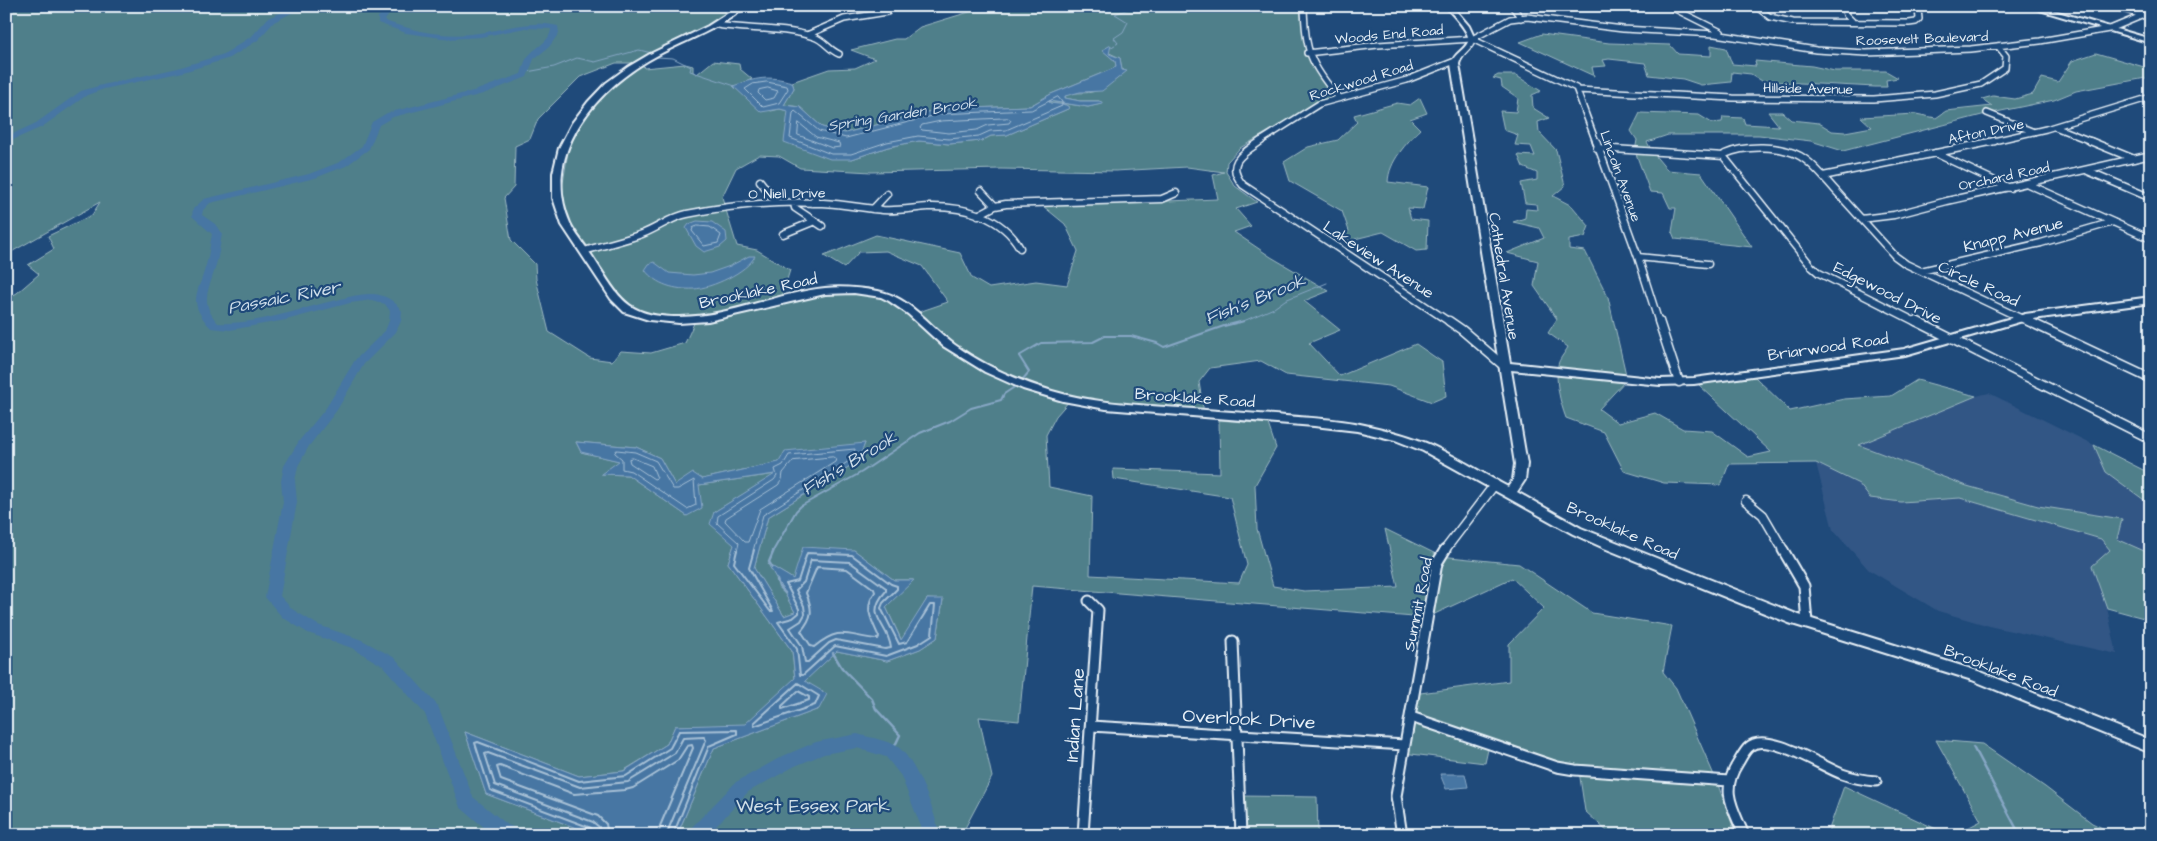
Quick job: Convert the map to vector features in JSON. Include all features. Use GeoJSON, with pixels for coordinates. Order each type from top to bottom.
{"type":"FeatureCollection","features":[{"type":"Feature","properties":{"kind":"street","name":"Brooklake Road"},"geometry":{"type":"LineString","coordinates":[[743,6],[717,26],[653,54],[616,80],[591,102],[573,124],[564,148],[557,183],[560,211],[566,225],[618,302],[631,312],[672,321],[699,320],[808,294],[846,290],[873,292],[897,301],[954,350],[974,362],[1021,383],[1076,401],[1106,406],[1314,422],[1385,433],[1414,442],[1495,484],[1589,537],[1807,623],[1976,676],[2151,747]]}},
{"type":"Feature","properties":{"kind":"street"},"geometry":{"type":"LineString","coordinates":[[1304,6],[1307,53],[1316,72],[1338,98]]}},
{"type":"Feature","properties":{"kind":"street"},"geometry":{"type":"LineString","coordinates":[[1448,6],[1467,27],[1472,39],[1562,80],[1574,86],[1577,90]]}},
{"type":"Feature","properties":{"kind":"street"},"geometry":{"type":"LineString","coordinates":[[1512,6],[1521,18]]}},
{"type":"Feature","properties":{"kind":"street"},"geometry":{"type":"LineString","coordinates":[[1669,6],[1728,35]]}},
{"type":"Feature","properties":{"kind":"street"},"geometry":{"type":"LineString","coordinates":[[1756,6],[1766,15],[1782,21],[1797,23],[1852,21],[1913,23],[1918,20],[1918,10],[1915,6]]}},
{"type":"Feature","properties":{"kind":"street"},"geometry":{"type":"LineString","coordinates":[[1844,6],[1846,15],[1852,21]]}},
{"type":"Feature","properties":{"kind":"street"},"geometry":{"type":"LineString","coordinates":[[2029,6],[2151,41]]}},
{"type":"Feature","properties":{"kind":"street"},"geometry":{"type":"LineString","coordinates":[[2111,6],[2143,15]]}},
{"type":"Feature","properties":{"kind":"street"},"geometry":{"type":"LineString","coordinates":[[807,35],[844,19],[887,12]]}},
{"type":"Feature","properties":{"kind":"street","name":"Roosevelt Boulevard"},"geometry":{"type":"LineString","coordinates":[[1472,39],[1482,36],[1504,21],[1521,18],[1620,30],[1728,35],[1812,49],[1861,53],[1908,52],[1998,46],[2109,29],[2151,12]]}},
{"type":"Feature","properties":{"kind":"street"},"geometry":{"type":"LineString","coordinates":[[717,26],[739,30],[781,31],[807,35],[821,40],[831,51],[839,54]]}},
{"type":"Feature","properties":{"kind":"street","name":"Woods End Road"},"geometry":{"type":"LineString","coordinates":[[1307,53],[1378,45],[1472,39]]}},
{"type":"Feature","properties":{"kind":"street","name":"Rockwood Road"},"geometry":{"type":"LineString","coordinates":[[1237,178],[1234,165],[1242,153],[1304,112],[1319,104],[1407,80],[1455,61],[1472,43],[1472,39]]}},
{"type":"Feature","properties":{"kind":"street","name":"Hillside Avenue"},"geometry":{"type":"LineString","coordinates":[[1577,90],[1806,100],[1868,100],[1920,96],[1968,87],[1994,78],[2003,71],[2007,63],[2007,56],[1998,46]]}},
{"type":"Feature","properties":{"kind":"street","name":"Cathedral Avenue"},"geometry":{"type":"LineString","coordinates":[[1455,61],[1521,470],[1519,480],[1510,493]]}},
{"type":"Feature","properties":{"kind":"street","name":"Lincoln Avenue"},"geometry":{"type":"LineString","coordinates":[[1577,90],[1638,257],[1679,382]]}},
{"type":"Feature","properties":{"kind":"street","name":"Afton Drive"},"geometry":{"type":"LineString","coordinates":[[1823,176],[2055,127],[2117,105],[2151,97]]}},
{"type":"Feature","properties":{"kind":"street"},"geometry":{"type":"LineString","coordinates":[[1987,113],[2034,132]]}},
{"type":"Feature","properties":{"kind":"street"},"geometry":{"type":"LineString","coordinates":[[2055,127],[2134,159]]}},
{"type":"Feature","properties":{"kind":"street"},"geometry":{"type":"LineString","coordinates":[[1597,148],[1724,156],[1728,152],[1738,150],[1787,151],[1805,158],[1823,176]]}},
{"type":"Feature","properties":{"kind":"street"},"geometry":{"type":"LineString","coordinates":[[1935,153],[2010,188]]}},
{"type":"Feature","properties":{"kind":"street","name":"Orchard Road"},"geometry":{"type":"LineString","coordinates":[[1861,219],[1876,219],[1946,201],[2088,171],[2151,155]]}},
{"type":"Feature","properties":{"kind":"street","name":"Edgewood Drive"},"geometry":{"type":"LineString","coordinates":[[1724,156],[1814,268],[1826,277],[2151,439]]}},
{"type":"Feature","properties":{"kind":"street"},"geometry":{"type":"LineString","coordinates":[[2142,157],[2151,161]]}},
{"type":"Feature","properties":{"kind":"street"},"geometry":{"type":"LineString","coordinates":[[2088,171],[2151,198]]}},
{"type":"Feature","properties":{"kind":"street","name":"Circle Road"},"geometry":{"type":"LineString","coordinates":[[1823,176],[1895,256],[1920,271],[2151,379]]}},
{"type":"Feature","properties":{"kind":"street","name":"Lakeview Avenue"},"geometry":{"type":"LineString","coordinates":[[1237,178],[1247,189],[1462,330],[1504,366]]}},
{"type":"Feature","properties":{"kind":"street"},"geometry":{"type":"LineString","coordinates":[[760,180],[777,203]]}},
{"type":"Feature","properties":{"kind":"street"},"geometry":{"type":"LineString","coordinates":[[2028,184],[2151,239]]}},
{"type":"Feature","properties":{"kind":"street"},"geometry":{"type":"LineString","coordinates":[[981,191],[995,206]]}},
{"type":"Feature","properties":{"kind":"street"},"geometry":{"type":"LineString","coordinates":[[812,203],[819,193]]}},
{"type":"Feature","properties":{"kind":"street"},"geometry":{"type":"LineString","coordinates":[[978,215],[995,206],[1006,204],[1113,198],[1162,199],[1176,193]]}},
{"type":"Feature","properties":{"kind":"street"},"geometry":{"type":"LineString","coordinates":[[873,209],[887,194]]}},
{"type":"Feature","properties":{"kind":"street"},"geometry":{"type":"LineString","coordinates":[[794,202],[795,208],[822,226]]}},
{"type":"Feature","properties":{"kind":"street","name":"O Niell Drive"},"geometry":{"type":"LineString","coordinates":[[584,251],[642,234],[677,216],[728,208],[794,202],[900,210],[939,207],[978,215],[1009,230]]}},
{"type":"Feature","properties":{"kind":"street"},"geometry":{"type":"LineString","coordinates":[[937,216],[939,207]]}},
{"type":"Feature","properties":{"kind":"street"},"geometry":{"type":"LineString","coordinates":[[783,234],[815,221]]}},
{"type":"Feature","properties":{"kind":"street","name":"Knapp Avenue"},"geometry":{"type":"LineString","coordinates":[[1920,271],[2041,243],[2112,222]]}},
{"type":"Feature","properties":{"kind":"street"},"geometry":{"type":"LineString","coordinates":[[1018,227],[1009,230],[1016,238],[1020,248]]}},
{"type":"Feature","properties":{"kind":"street"},"geometry":{"type":"LineString","coordinates":[[1638,257],[1708,264]]}},
{"type":"Feature","properties":{"kind":"street","name":"Briarwood Road"},"geometry":{"type":"LineString","coordinates":[[1504,366],[1679,382],[1706,380],[1896,353],[1950,340],[2021,318],[2148,302]]}},
{"type":"Feature","properties":{"kind":"street","name":"Summit Road"},"geometry":{"type":"LineString","coordinates":[[1405,745],[1437,563],[1441,555],[1495,484]]}},
{"type":"Feature","properties":{"kind":"street"},"geometry":{"type":"LineString","coordinates":[[1746,501],[1764,515],[1804,586],[1807,623]]}},
{"type":"Feature","properties":{"kind":"street","name":"Indian Lane"},"geometry":{"type":"LineString","coordinates":[[1083,835],[1098,610],[1089,601]]}},
{"type":"Feature","properties":{"kind":"street"},"geometry":{"type":"LineString","coordinates":[[1233,640],[1241,835]]}},
{"type":"Feature","properties":{"kind":"street"},"geometry":{"type":"LineString","coordinates":[[1411,717],[1557,767],[1575,770],[1729,781]]}},
{"type":"Feature","properties":{"kind":"street","name":"Overlook Drive"},"geometry":{"type":"LineString","coordinates":[[1091,726],[1405,745]]}},
{"type":"Feature","properties":{"kind":"street"},"geometry":{"type":"LineString","coordinates":[[1744,835],[1729,798],[1729,781],[1749,746],[1760,742],[1774,744],[1849,777],[1876,781]]}},
{"type":"Feature","properties":{"kind":"street"},"geometry":{"type":"LineString","coordinates":[[1402,835],[1396,796],[1405,745]]}},
{"type":"Feature","properties":{"kind":"shaded area"},"geometry":{"type":"Polygon","coordinates":[[[1989,393],[2094,445],[2106,472],[2151,505],[2151,554],[2116,539],[2122,520],[2038,506],[1967,486],[1858,445],[1976,396],[1989,393]]]}},
{"type":"Feature","properties":{"kind":"shaded area"},"geometry":{"type":"Polygon","coordinates":[[[1816,463],[1859,484],[1870,498],[1901,502],[1960,498],[2101,539],[2110,550],[2092,566],[2107,608],[2117,654],[1993,627],[1938,611],[1869,570],[1833,530],[1816,463]]]}},
{"type":"Feature","properties":{"kind":"green space","name":"West Essex Park"},"geometry":{"type":"Polygon","coordinates":[[[6,6],[739,6],[717,23],[649,54],[642,63],[644,68],[685,64],[693,66],[693,72],[697,74],[713,61],[739,64],[740,69],[752,79],[734,87],[771,111],[780,109],[788,111],[852,159],[888,147],[919,141],[949,144],[981,141],[991,136],[1007,135],[1070,108],[1066,105],[1050,103],[1048,101],[1088,107],[1101,104],[1099,101],[1080,101],[1065,98],[1065,96],[1097,91],[1126,71],[1122,70],[1120,58],[1103,50],[1115,61],[1116,66],[1051,94],[1030,106],[939,109],[845,133],[822,127],[800,107],[784,105],[794,88],[792,82],[829,69],[855,68],[875,59],[851,50],[895,39],[904,39],[920,27],[989,6],[1299,6],[1310,61],[1339,98],[1309,108],[1240,148],[1227,162],[1226,172],[1235,186],[1257,202],[1236,209],[1251,226],[1234,232],[1271,257],[1329,291],[1304,301],[1340,330],[1309,343],[1340,376],[1416,344],[1442,362],[1446,396],[1432,402],[1389,386],[1286,375],[1261,361],[1210,368],[1199,382],[1204,413],[1070,400],[1056,416],[1046,435],[1049,487],[1092,496],[1090,575],[1239,583],[1247,565],[1230,497],[1114,479],[1113,469],[1220,473],[1219,420],[1268,424],[1276,448],[1255,485],[1257,529],[1273,586],[1304,591],[1398,587],[1385,529],[1440,556],[1519,564],[1592,613],[1672,626],[1663,672],[1676,688],[1717,782],[1736,835],[1611,835],[1585,811],[1579,771],[1489,745],[1485,763],[1403,753],[1413,694],[1509,681],[1509,644],[1544,608],[1512,578],[1426,618],[1032,586],[1019,721],[979,717],[992,777],[965,828],[970,835],[674,835],[678,833],[714,748],[819,709],[804,681],[837,651],[887,661],[920,649],[937,638],[943,600],[927,599],[902,641],[886,607],[913,580],[894,580],[854,550],[793,579],[769,565],[795,612],[784,616],[754,568],[768,517],[858,461],[865,443],[675,485],[660,458],[636,447],[576,442],[581,452],[620,461],[602,474],[628,475],[687,516],[699,485],[776,474],[714,512],[734,545],[728,563],[792,651],[795,679],[745,725],[675,726],[667,744],[623,771],[579,776],[465,732],[486,794],[595,835],[6,835],[6,299],[17,293],[39,274],[28,265],[54,249],[48,236],[92,215],[100,202],[6,255],[6,6]],[[616,63],[580,77],[538,119],[530,139],[515,146],[514,187],[504,198],[511,240],[535,264],[536,279],[549,332],[590,358],[612,361],[621,351],[651,353],[685,343],[695,321],[646,317],[620,304],[586,244],[568,220],[561,196],[569,145],[586,112],[610,88],[641,63],[616,63]],[[759,155],[736,168],[722,197],[737,246],[757,250],[790,270],[781,299],[836,291],[866,291],[889,298],[910,315],[948,302],[922,266],[886,251],[859,252],[844,268],[824,256],[876,235],[960,253],[972,278],[989,288],[1036,281],[1067,285],[1078,251],[1065,224],[1043,206],[1218,199],[1213,175],[1224,172],[1187,167],[1115,171],[1001,169],[871,172],[800,168],[779,156],[759,155]]]}},
{"type":"Feature","properties":{"kind":"green space"},"geometry":{"type":"Polygon","coordinates":[[[1542,34],[1609,43],[1670,45],[1678,54],[1711,56],[1711,45],[1726,48],[1732,64],[1756,66],[1755,61],[1812,66],[1835,71],[1886,71],[1898,78],[1886,80],[1887,87],[1875,87],[1762,81],[1751,74],[1732,72],[1731,82],[1701,85],[1683,79],[1649,75],[1645,63],[1609,59],[1603,60],[1606,66],[1592,67],[1594,76],[1520,42],[1542,34]]]}},
{"type":"Feature","properties":{"kind":"green space"},"geometry":{"type":"Polygon","coordinates":[[[2096,53],[2151,69],[2151,77],[2076,91],[2054,100],[1982,115],[1843,151],[1811,141],[1759,135],[1668,135],[1647,142],[1653,153],[1667,170],[1701,173],[1752,247],[1675,239],[1672,232],[1676,208],[1670,208],[1663,193],[1650,192],[1635,151],[1637,140],[1631,131],[1640,113],[1699,115],[1712,123],[1722,122],[1723,117],[1743,118],[1745,124],[1779,126],[1768,112],[1782,112],[1791,120],[1819,123],[1832,131],[1845,132],[1872,127],[1861,117],[1916,114],[1936,118],[1946,111],[1992,106],[1982,99],[1993,96],[2015,99],[2033,94],[2042,78],[2058,82],[2072,61],[2096,53]]]}},
{"type":"Feature","properties":{"kind":"green space"},"geometry":{"type":"Polygon","coordinates":[[[1498,75],[1515,75],[1541,91],[1532,95],[1533,108],[1549,118],[1538,122],[1539,132],[1556,150],[1565,186],[1553,196],[1572,206],[1589,226],[1585,237],[1569,240],[1569,249],[1585,251],[1608,297],[1627,379],[1599,409],[1618,423],[1655,413],[1683,429],[1712,431],[1748,457],[1771,452],[1698,384],[1755,377],[1790,411],[1844,399],[1891,396],[1917,380],[1976,396],[1859,445],[1967,486],[2038,506],[2122,519],[2117,539],[2151,554],[2151,620],[2107,608],[2092,566],[2110,550],[2101,539],[1960,498],[1901,502],[1870,498],[1859,484],[1816,463],[1729,464],[1721,485],[1664,483],[1624,471],[1604,432],[1566,418],[1559,392],[1557,372],[1560,360],[1568,347],[1548,333],[1557,319],[1534,286],[1538,261],[1507,253],[1544,238],[1539,228],[1513,222],[1525,218],[1526,209],[1537,210],[1536,204],[1525,203],[1521,183],[1537,180],[1537,173],[1523,167],[1518,155],[1535,156],[1531,146],[1515,145],[1518,135],[1504,130],[1500,111],[1516,112],[1518,98],[1502,87],[1501,80],[1493,78],[1498,75]]]}},
{"type":"Feature","properties":{"kind":"green space"},"geometry":{"type":"Polygon","coordinates":[[[1420,98],[1427,113],[1410,119],[1420,129],[1395,160],[1391,167],[1388,182],[1428,187],[1423,209],[1408,208],[1411,219],[1428,221],[1427,250],[1416,251],[1383,232],[1347,241],[1340,238],[1349,231],[1342,211],[1290,181],[1284,162],[1308,147],[1338,140],[1357,122],[1354,115],[1397,103],[1410,105],[1420,98]]]}},
{"type":"Feature","properties":{"kind":"green space"},"geometry":{"type":"Polygon","coordinates":[[[2094,445],[2151,474],[2151,505],[2106,472],[2094,445]]]}},
{"type":"Feature","properties":{"kind":"green space"},"geometry":{"type":"Polygon","coordinates":[[[1936,740],[1982,744],[2045,787],[2092,823],[2117,835],[1954,835],[1981,821],[1936,740]]]}},
{"type":"Feature","properties":{"kind":"green space"},"geometry":{"type":"Polygon","coordinates":[[[1844,786],[1949,835],[1827,835],[1844,786]]]}},
{"type":"Feature","properties":{"kind":"green space"},"geometry":{"type":"Polygon","coordinates":[[[1240,796],[1317,797],[1318,835],[1241,835],[1240,796]]]}},
{"type":"Feature","properties":{"kind":"water"},"geometry":{"type":"Polygon","coordinates":[[[1111,45],[1109,54],[1120,58],[1122,70],[1127,71],[1102,91],[1080,92],[1065,96],[1065,98],[1080,101],[1099,101],[1102,104],[1088,107],[1049,101],[1050,103],[1066,105],[1070,108],[1007,135],[991,136],[981,141],[949,144],[919,141],[888,147],[852,159],[830,159],[784,142],[788,111],[780,109],[761,112],[733,86],[762,78],[792,82],[794,88],[784,105],[800,107],[822,127],[845,133],[939,109],[1030,106],[1051,94],[1116,66],[1115,61],[1102,50],[1111,45]]]}},
{"type":"Feature","properties":{"kind":"water"},"geometry":{"type":"Polygon","coordinates":[[[697,221],[712,222],[726,232],[727,241],[720,247],[704,252],[696,246],[686,228],[689,224],[697,221]]]}},
{"type":"Feature","properties":{"kind":"water"},"geometry":{"type":"Polygon","coordinates":[[[749,256],[755,256],[745,268],[737,273],[710,286],[694,289],[680,289],[667,286],[645,270],[649,264],[654,262],[669,273],[693,275],[710,273],[730,266],[749,256]]]}},
{"type":"Feature","properties":{"kind":"water"},"geometry":{"type":"Polygon","coordinates":[[[576,442],[636,447],[660,458],[675,485],[693,473],[702,479],[779,462],[785,451],[865,443],[858,461],[768,517],[754,568],[784,616],[795,612],[768,564],[793,579],[803,547],[854,550],[894,580],[914,580],[886,607],[901,640],[927,599],[943,599],[937,638],[920,649],[887,661],[837,651],[805,681],[827,694],[819,709],[714,748],[677,835],[595,835],[486,794],[465,732],[579,776],[624,771],[667,744],[675,726],[745,724],[795,678],[792,651],[728,563],[734,545],[710,524],[714,512],[775,474],[699,485],[702,508],[687,516],[628,475],[601,474],[619,461],[581,452],[576,442]]]}},
{"type":"Feature","properties":{"kind":"water"},"geometry":{"type":"Polygon","coordinates":[[[1440,774],[1465,774],[1468,787],[1446,789],[1440,774]]]}},
{"type":"Feature","properties":{"kind":"waterway","name":"Passaic River"},"geometry":{"type":"LineString","coordinates":[[6,140],[39,125],[84,93],[102,87],[180,70],[227,56],[255,38],[271,20],[302,6]]}},
{"type":"Feature","properties":{"kind":"waterway","name":"Passaic River"},"geometry":{"type":"LineString","coordinates":[[393,6],[382,17],[381,21],[396,28],[427,35],[471,36],[536,25],[555,28],[555,33],[546,45],[531,58],[524,75],[480,92],[390,115],[375,124],[366,147],[343,164],[312,176],[207,201],[198,209],[197,216],[211,226],[217,234],[211,266],[203,286],[201,304],[205,315],[215,326],[230,327],[286,317],[349,300],[373,297],[389,302],[396,311],[395,321],[390,332],[359,362],[331,410],[304,444],[291,466],[288,481],[290,502],[272,597],[287,613],[313,629],[357,644],[389,662],[432,711],[466,802],[502,831],[512,835]]}},
{"type":"Feature","properties":{"kind":"waterway","name":"Spring Garden Brook"},"geometry":{"type":"LineString","coordinates":[[1110,48],[1118,43],[1114,38],[1123,32],[1128,22],[1115,14],[1128,9],[1130,6]]}},
{"type":"Feature","properties":{"kind":"waterway","name":"Spring Garden Brook"},"geometry":{"type":"LineString","coordinates":[[527,72],[554,67],[577,58],[595,62],[639,50],[652,53],[657,57],[673,58],[691,67],[690,71],[735,86]]}},
{"type":"Feature","properties":{"kind":"waterway","name":"Fish's Brook"},"geometry":{"type":"LineString","coordinates":[[1243,321],[1274,308],[1285,300],[1327,283]]}},
{"type":"Feature","properties":{"kind":"waterway","name":"Fish's Brook"},"geometry":{"type":"LineString","coordinates":[[1023,379],[1029,372],[1019,356],[1041,343],[1093,342],[1105,336],[1131,336],[1157,343],[1164,347],[1243,321]]}},
{"type":"Feature","properties":{"kind":"waterway","name":"Fish's Brook"},"geometry":{"type":"LineString","coordinates":[[1239,323],[1243,321]]}},
{"type":"Feature","properties":{"kind":"waterway","name":"Fish's Brook"},"geometry":{"type":"LineString","coordinates":[[773,551],[796,511],[801,506],[862,472],[920,433],[950,421],[971,408],[1001,400],[1004,394],[1016,386]]}},
{"type":"Feature","properties":{"kind":"waterway","name":"Fish's Brook"},"geometry":{"type":"LineString","coordinates":[[772,567],[769,562],[774,550]]}},
{"type":"Feature","properties":{"kind":"waterway","name":"Fish's Brook"},"geometry":{"type":"LineString","coordinates":[[777,580],[779,587],[785,593]]}},
{"type":"Feature","properties":{"kind":"waterway","name":"Fish's Brook"},"geometry":{"type":"LineString","coordinates":[[833,653],[842,668],[872,699],[876,709],[900,735],[892,752]]}},
{"type":"Feature","properties":{"kind":"waterway","name":"Passaic River"},"geometry":{"type":"LineString","coordinates":[[696,835],[742,787],[789,761],[822,747],[857,741],[892,752],[908,772],[929,824],[930,835]]}},
{"type":"Feature","properties":{"kind":"waterway"},"geometry":{"type":"LineString","coordinates":[[1973,747],[2020,835]]}}]}
